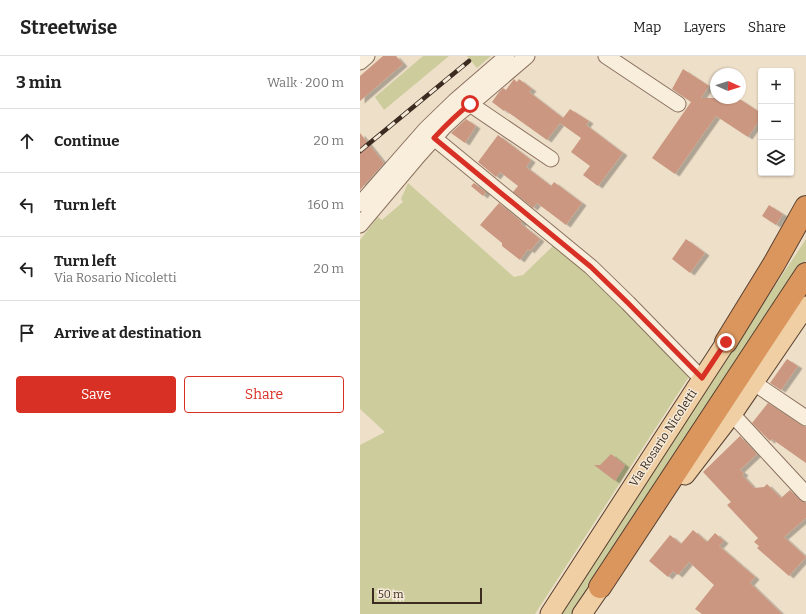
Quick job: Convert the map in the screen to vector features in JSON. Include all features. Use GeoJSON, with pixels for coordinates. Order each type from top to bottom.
{"type":"FeatureCollection","features":[{"type":"Feature","properties":{"kind":"highway"},"geometry":{"type":"LineString","coordinates":[[726,342],[774,264],[806,207]]}},
{"type":"Feature","properties":{"kind":"highway"},"geometry":{"type":"LineString","coordinates":[[600,587],[806,274]]}},
{"type":"Feature","properties":{"kind":"main road","name":"Via Rosario Nicoletti"},"geometry":{"type":"LineString","coordinates":[[550,614],[702,378],[806,225]]}},
{"type":"Feature","properties":{"kind":"main road"},"geometry":{"type":"LineString","coordinates":[[582,614],[600,587],[732,414],[806,306]]}},
{"type":"Feature","properties":{"kind":"street"},"geometry":{"type":"LineString","coordinates":[[360,62],[367,56]]}},
{"type":"Feature","properties":{"kind":"street"},"geometry":{"type":"LineString","coordinates":[[360,204],[426,129],[455,101],[507,56]]}},
{"type":"Feature","properties":{"kind":"street"},"geometry":{"type":"LineString","coordinates":[[360,225],[444,127],[527,56]]}},
{"type":"Feature","properties":{"kind":"street"},"geometry":{"type":"LineString","coordinates":[[606,56],[678,104]]}},
{"type":"Feature","properties":{"kind":"street"},"geometry":{"type":"LineString","coordinates":[[470,104],[551,159]]}},
{"type":"Feature","properties":{"kind":"street"},"geometry":{"type":"LineString","coordinates":[[434,138],[591,267],[702,378]]}},
{"type":"Feature","properties":{"kind":"street"},"geometry":{"type":"LineString","coordinates":[[754,383],[806,418]]}},
{"type":"Feature","properties":{"kind":"street"},"geometry":{"type":"LineString","coordinates":[[732,414],[806,494]]}},
{"type":"Feature","properties":{"kind":"green space"},"geometry":{"type":"Polygon","coordinates":[[[423,56],[449,56],[384,110],[375,97],[423,56]]]}},
{"type":"Feature","properties":{"kind":"green space"},"geometry":{"type":"Polygon","coordinates":[[[467,56],[491,56],[477,68],[467,56]]]}},
{"type":"Feature","properties":{"kind":"green space"},"geometry":{"type":"Polygon","coordinates":[[[408,183],[514,277],[523,275],[555,244],[690,372],[690,375],[535,614],[360,614],[360,445],[385,432],[360,409],[360,240],[378,217],[382,220],[403,202],[401,199],[408,183]]]}},
{"type":"Feature","properties":{"kind":"green space"},"geometry":{"type":"Polygon","coordinates":[[[806,239],[806,260],[785,294],[572,614],[561,614],[714,378],[806,239]]]}},
{"type":"Feature","properties":{"kind":"building"},"geometry":{"type":"Polygon","coordinates":[[[383,56],[396,56],[403,64],[360,101],[360,76],[383,56]]]}},
{"type":"Feature","properties":{"kind":"building"},"geometry":{"type":"Polygon","coordinates":[[[683,69],[709,86],[701,98],[710,98],[710,104],[746,103],[758,111],[758,122],[748,137],[716,116],[675,174],[652,158],[691,102],[672,89],[683,69]]]}},
{"type":"Feature","properties":{"kind":"building"},"geometry":{"type":"Polygon","coordinates":[[[514,79],[517,82],[519,79],[532,89],[529,92],[563,118],[570,109],[589,121],[586,125],[623,153],[598,186],[583,175],[590,166],[571,152],[581,138],[560,123],[547,140],[492,102],[499,92],[503,88],[506,90],[514,79]]]}},
{"type":"Feature","properties":{"kind":"building"},"geometry":{"type":"Polygon","coordinates":[[[466,119],[476,126],[465,143],[451,133],[466,119]]]}},
{"type":"Feature","properties":{"kind":"building"},"geometry":{"type":"Polygon","coordinates":[[[360,133],[384,163],[360,190],[360,133]]]}},
{"type":"Feature","properties":{"kind":"building"},"geometry":{"type":"Polygon","coordinates":[[[498,135],[531,160],[526,167],[551,186],[554,182],[582,203],[566,225],[537,203],[533,208],[513,192],[518,186],[500,172],[496,177],[478,162],[498,135]]]}},
{"type":"Feature","properties":{"kind":"building"},"geometry":{"type":"Polygon","coordinates":[[[474,183],[486,192],[483,196],[471,186],[474,183]]]}},
{"type":"Feature","properties":{"kind":"building"},"geometry":{"type":"Polygon","coordinates":[[[499,203],[522,222],[521,224],[540,239],[530,251],[528,249],[520,260],[502,246],[502,243],[480,225],[499,203]]]}},
{"type":"Feature","properties":{"kind":"building"},"geometry":{"type":"Polygon","coordinates":[[[769,205],[783,214],[776,225],[762,216],[769,205]]]}},
{"type":"Feature","properties":{"kind":"building"},"geometry":{"type":"Polygon","coordinates":[[[686,239],[705,253],[690,273],[672,259],[686,239]]]}},
{"type":"Feature","properties":{"kind":"building"},"geometry":{"type":"Polygon","coordinates":[[[787,359],[798,366],[781,390],[770,383],[787,359]]]}},
{"type":"Feature","properties":{"kind":"building"},"geometry":{"type":"Polygon","coordinates":[[[768,403],[806,427],[806,463],[772,439],[770,441],[752,423],[768,403]]]}},
{"type":"Feature","properties":{"kind":"building"},"geometry":{"type":"Polygon","coordinates":[[[740,436],[757,454],[740,470],[744,473],[742,475],[754,488],[764,487],[767,484],[781,498],[790,490],[800,500],[806,503],[806,518],[784,537],[806,557],[789,576],[757,548],[759,546],[754,542],[758,538],[727,505],[731,502],[703,472],[740,436]]]}},
{"type":"Feature","properties":{"kind":"building"},"geometry":{"type":"Polygon","coordinates":[[[611,454],[625,465],[615,481],[594,465],[600,465],[611,454]]]}},
{"type":"Feature","properties":{"kind":"building"},"geometry":{"type":"Polygon","coordinates":[[[693,530],[707,542],[715,533],[724,541],[719,546],[755,577],[750,583],[782,614],[702,614],[695,609],[714,585],[689,562],[678,575],[673,571],[668,577],[649,561],[670,535],[681,544],[693,530]]]}},
{"type":"Feature","properties":{"kind":"railway"},"geometry":{"type":"LineString","coordinates":[[360,151],[469,61]]}},
{"type":"Feature","properties":{"kind":"route"},"geometry":{"type":"LineString","coordinates":[[470,104],[434,138],[591,267],[702,378],[726,342]]}}]}
